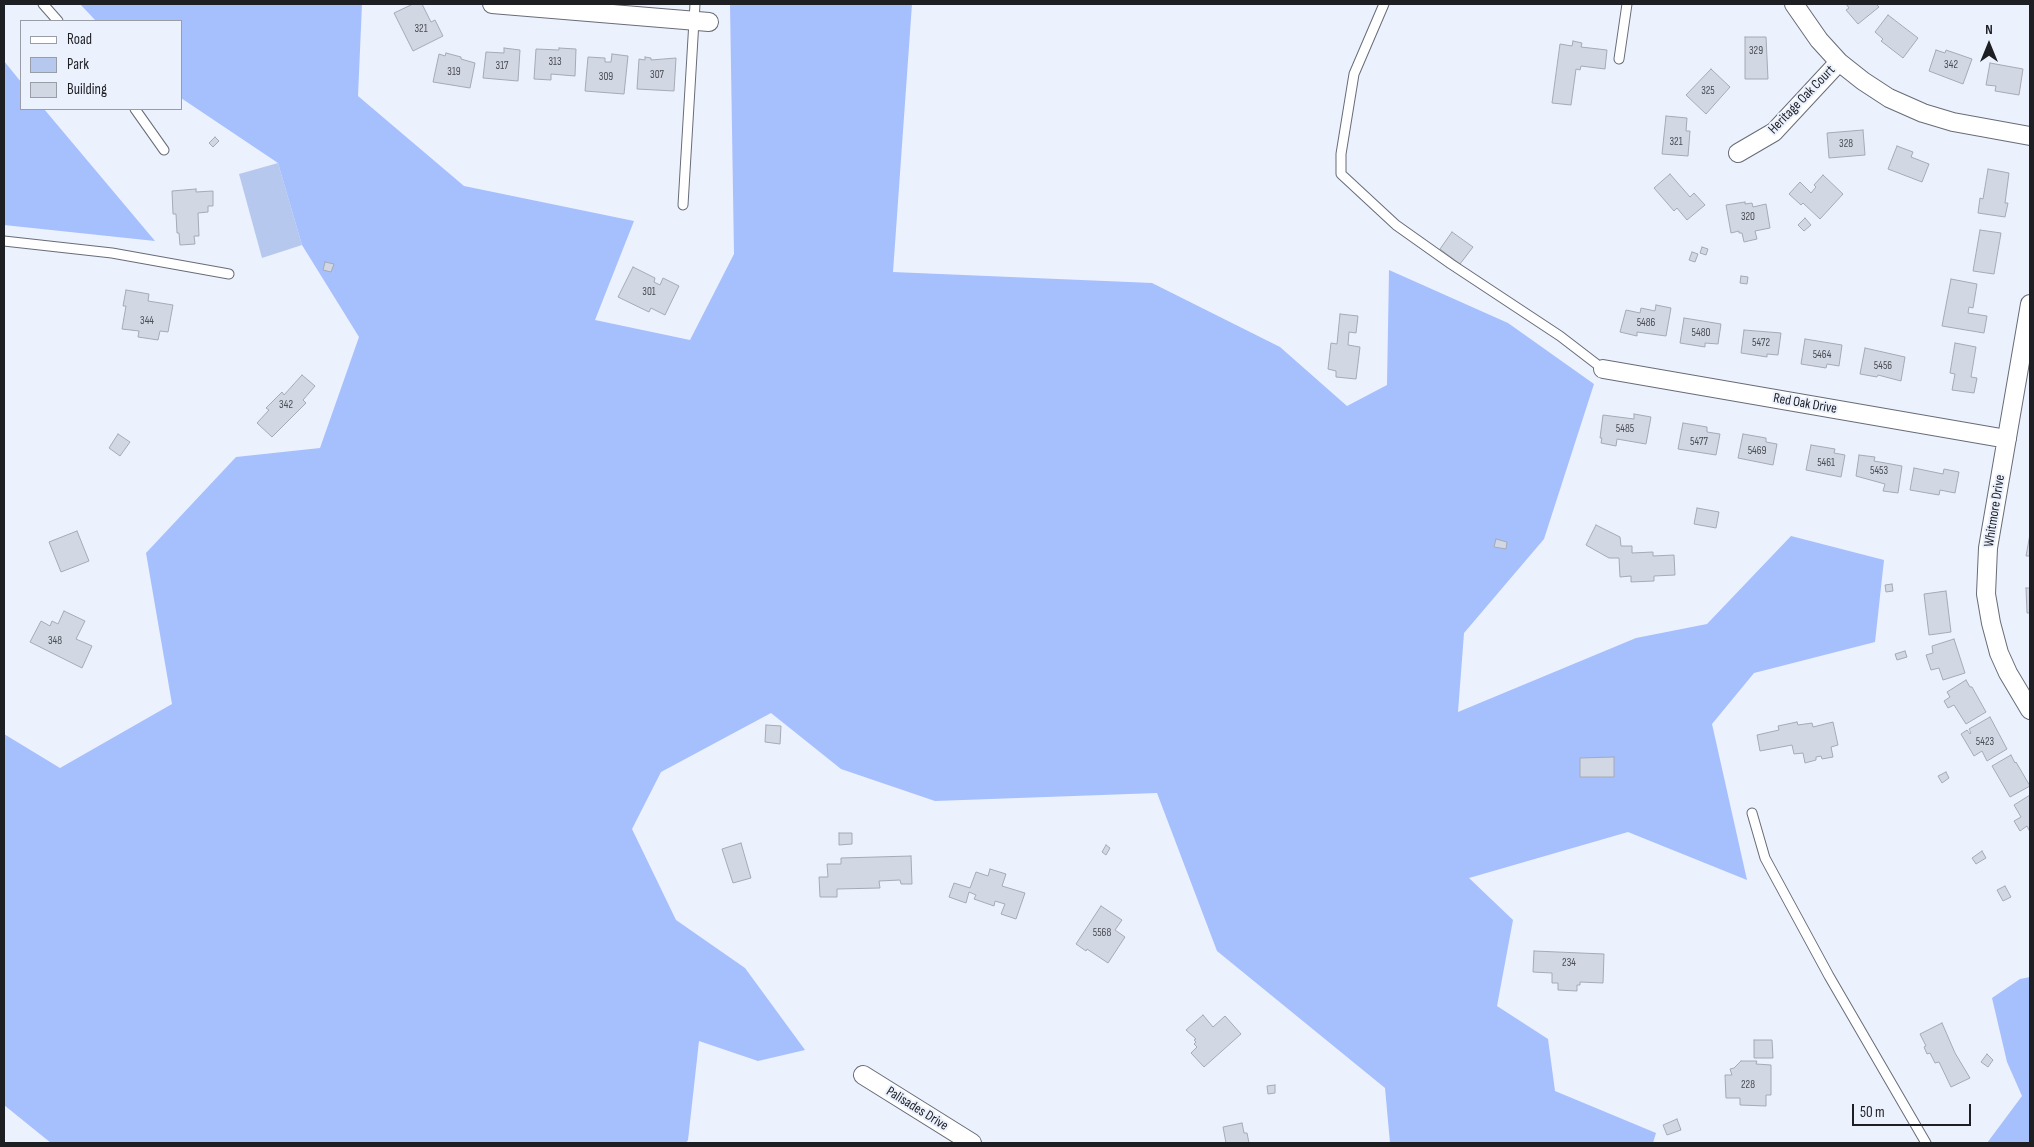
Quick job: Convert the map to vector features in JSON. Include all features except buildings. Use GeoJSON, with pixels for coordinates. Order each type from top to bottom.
{"type":"FeatureCollection","features":[{"type":"Feature","properties":{"kind":"street"},"geometry":{"type":"LineString","coordinates":[[492,4],[699,15]]}},
{"type":"Feature","properties":{"kind":"street"},"geometry":{"type":"LineString","coordinates":[[1794,4],[1819,40],[1839,62],[1889,98],[1923,113],[1952,122],[2030,136]]}},
{"type":"Feature","properties":{"kind":"street","name":"Heritage Oak Court"},"geometry":{"type":"LineString","coordinates":[[1738,153],[1774,132],[1839,62]]}},
{"type":"Feature","properties":{"kind":"street","name":"Whitmore Drive"},"geometry":{"type":"LineString","coordinates":[[2030,304],[1988,548],[1986,594],[1991,624],[1999,652],[2008,673],[2030,710]]}},
{"type":"Feature","properties":{"kind":"street","name":"Red Oak Drive"},"geometry":{"type":"LineString","coordinates":[[1603,370],[2007,439]]}},
{"type":"Feature","properties":{"kind":"street","name":"Palisades Drive"},"geometry":{"type":"LineString","coordinates":[[863,1075],[972,1143]]}},
{"type":"Feature","properties":{"kind":"lane"},"geometry":{"type":"LineString","coordinates":[[43,4],[57,20]]}},
{"type":"Feature","properties":{"kind":"lane"},"geometry":{"type":"LineString","coordinates":[[1384,4],[1354,74],[1341,154],[1341,174],[1396,225],[1560,336],[1603,370]]}},
{"type":"Feature","properties":{"kind":"lane"},"geometry":{"type":"LineString","coordinates":[[1619,59],[1628,4]]}},
{"type":"Feature","properties":{"kind":"lane"},"geometry":{"type":"LineString","coordinates":[[683,206],[699,15]]}},
{"type":"Feature","properties":{"kind":"lane"},"geometry":{"type":"LineString","coordinates":[[136,110],[164,150]]}},
{"type":"Feature","properties":{"kind":"lane"},"geometry":{"type":"LineString","coordinates":[[4,241],[112,253],[228,274]]}},
{"type":"Feature","properties":{"kind":"lane"},"geometry":{"type":"LineString","coordinates":[[1752,813],[1765,858],[1824,968],[1926,1143]]}},
{"type":"Feature","properties":{"kind":"green space"},"geometry":{"type":"Polygon","coordinates":[[[278,163],[302,245],[262,258],[239,174],[278,163]]]}},
{"type":"Feature","properties":{"kind":"shaded area"},"geometry":{"type":"Polygon","coordinates":[[[80,4],[362,4],[358,96],[464,186],[634,221],[595,320],[690,340],[734,254],[730,4],[912,4],[893,272],[1152,283],[1280,347],[1347,406],[1387,385],[1389,270],[1508,323],[1594,384],[1544,539],[1464,633],[1458,712],[1636,638],[1707,624],[1791,536],[1884,560],[1875,642],[1754,673],[1712,724],[1747,880],[1628,832],[1469,878],[1513,920],[1497,1006],[1548,1039],[1555,1091],[1656,1133],[1653,1143],[1390,1143],[1385,1088],[1217,951],[1157,793],[935,801],[841,769],[771,713],[661,772],[632,829],[676,920],[745,968],[805,1050],[758,1061],[699,1041],[688,1140],[686,1143],[51,1143],[4,1105],[4,734],[60,768],[172,704],[146,553],[236,457],[320,448],[359,337],[302,245],[278,163],[182,99],[182,20],[95,20],[80,4]]]}},
{"type":"Feature","properties":{"kind":"shaded area"},"geometry":{"type":"Polygon","coordinates":[[[4,61],[20,81],[20,110],[45,110],[155,241],[4,225],[4,61]]]}},
{"type":"Feature","properties":{"kind":"shaded area"},"geometry":{"type":"Polygon","coordinates":[[[2030,977],[2030,1143],[1987,1143],[2022,1096],[2007,1062],[1992,998],[2020,979],[2030,977]]]}}]}
